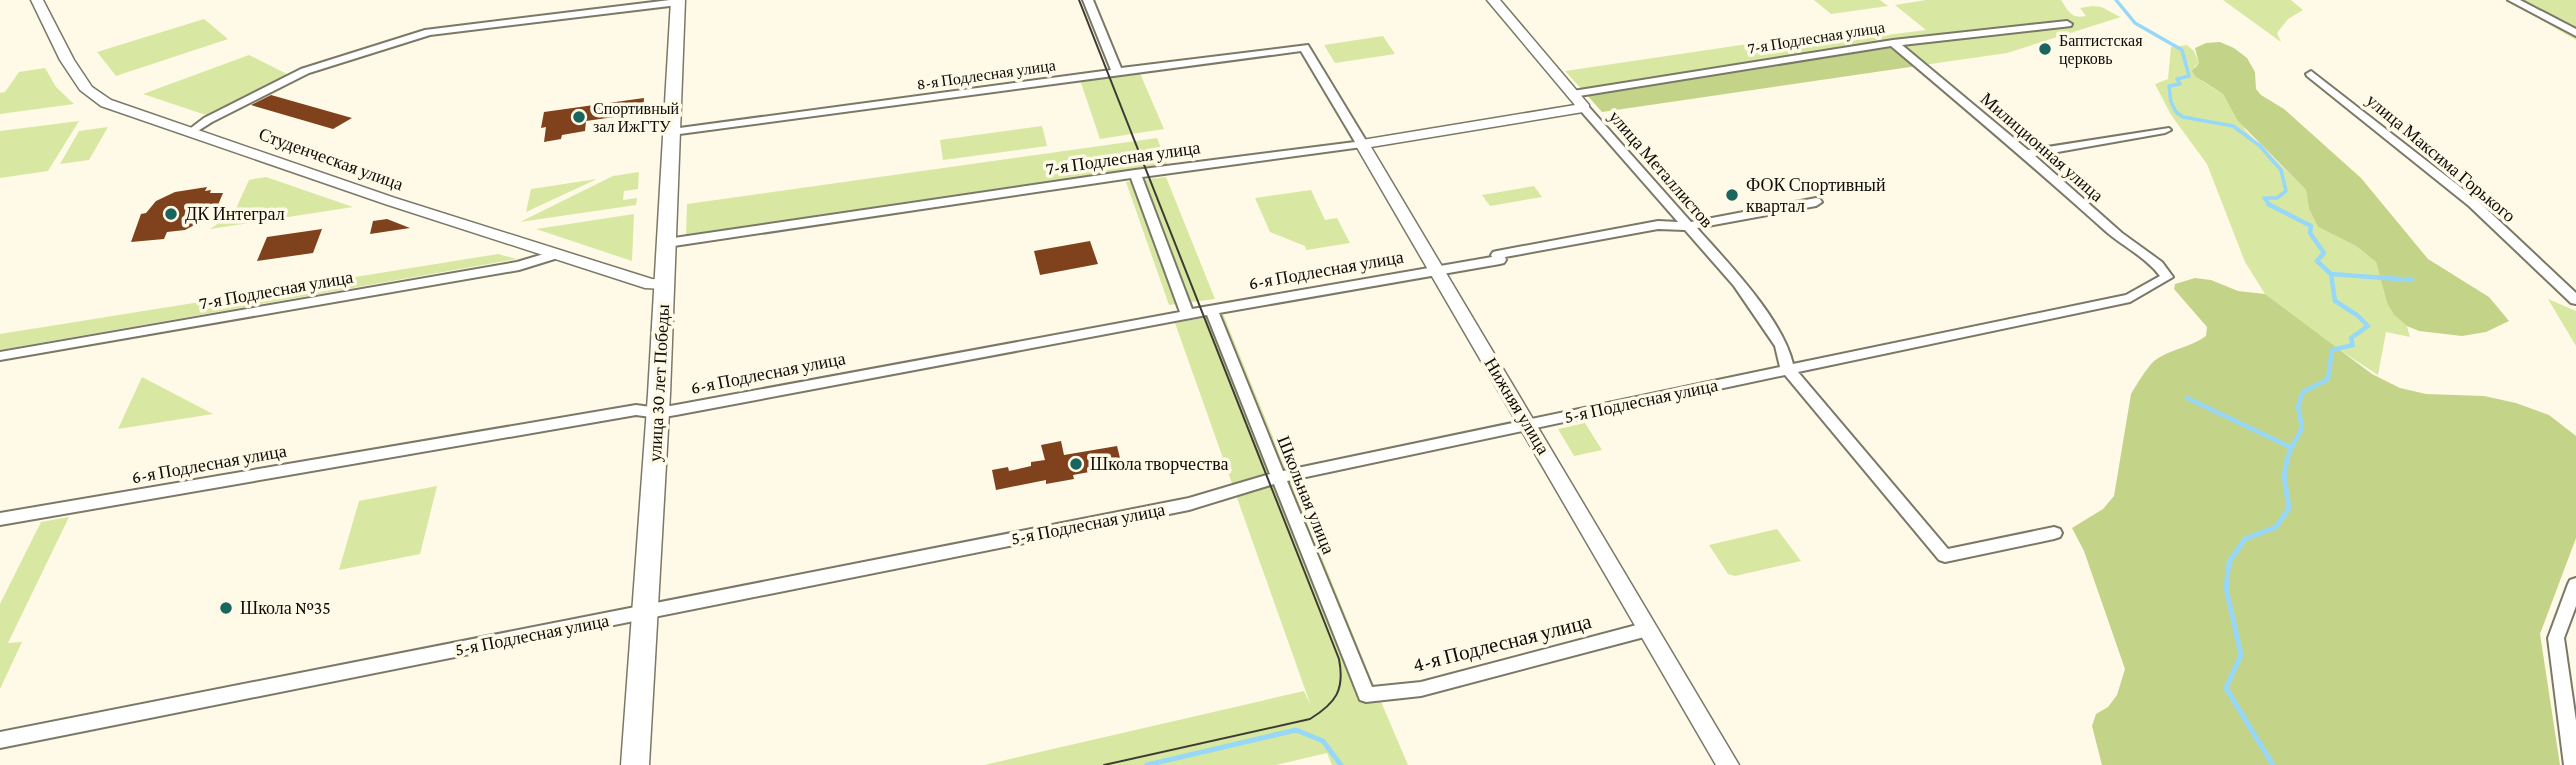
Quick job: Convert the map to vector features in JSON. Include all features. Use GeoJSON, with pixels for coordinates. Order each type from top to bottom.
{"type":"FeatureCollection","features":[{"type":"Feature","properties":{"kind":"main road","name":"улица 30 лет Победы"},"geometry":{"type":"LineString","coordinates":[[635,765],[658,413],[678,1]]}},
{"type":"Feature","properties":{"kind":"street","name":"Студенческая улица"},"geometry":{"type":"LineString","coordinates":[[37,0],[51,32],[87,90],[106,103],[390,201],[651,284],[665,284]]}},
{"type":"Feature","properties":{"kind":"street"},"geometry":{"type":"LineString","coordinates":[[1088,0],[1116,70]]}},
{"type":"Feature","properties":{"kind":"street","name":"улица Металлистов"},"geometry":{"type":"LineString","coordinates":[[1493,0],[1584,108],[1740,284],[1782,346],[1788,370]]}},
{"type":"Feature","properties":{"kind":"street"},"geometry":{"type":"LineString","coordinates":[[2513,0],[2576,33]]}},
{"type":"Feature","properties":{"kind":"street"},"geometry":{"type":"LineString","coordinates":[[193,131],[208,120],[305,71],[429,32],[678,1]]}},
{"type":"Feature","properties":{"kind":"street","name":"7-я Подлесная улица"},"geometry":{"type":"LineString","coordinates":[[1573,94],[1893,43],[2067,24]]}},
{"type":"Feature","properties":{"kind":"street","name":"Милиционная улица"},"geometry":{"type":"LineString","coordinates":[[1893,43],[2026,154],[2118,236],[2158,265],[2167,277]]}},
{"type":"Feature","properties":{"kind":"street","name":"8-я Подлесная улица"},"geometry":{"type":"LineString","coordinates":[[672,132],[1116,70],[1304,47]]}},
{"type":"Feature","properties":{"kind":"street","name":"Нижняя улица"},"geometry":{"type":"LineString","coordinates":[[1304,47],[1728,765]]}},
{"type":"Feature","properties":{"kind":"street","name":"улица Максима Горького"},"geometry":{"type":"LineString","coordinates":[[2311,74],[2473,203],[2576,300]]}},
{"type":"Feature","properties":{"kind":"street","name":"7-я Подлесная улица"},"geometry":{"type":"LineString","coordinates":[[667,243],[1135,174],[1362,144],[1584,108]]}},
{"type":"Feature","properties":{"kind":"street"},"geometry":{"type":"LineString","coordinates":[[2026,154],[2165,130]]}},
{"type":"Feature","properties":{"kind":"street"},"geometry":{"type":"LineString","coordinates":[[1135,174],[1187,314]]}},
{"type":"Feature","properties":{"kind":"street","name":"6-я Подлесная улица"},"geometry":{"type":"LineString","coordinates":[[0,519],[636,410],[658,413],[1437,270],[1658,225],[1687,226],[1816,202]]}},
{"type":"Feature","properties":{"kind":"street","name":"7-я Подлесная улица"},"geometry":{"type":"LineString","coordinates":[[0,356],[519,266],[557,254]]}},
{"type":"Feature","properties":{"kind":"street","name":"5-я Подлесная улица"},"geometry":{"type":"LineString","coordinates":[[0,740],[1189,504],[1279,478],[2130,298],[2167,277]]}},
{"type":"Feature","properties":{"kind":"street","name":"Школьная улица"},"geometry":{"type":"LineString","coordinates":[[1211,310],[1366,695]]}},
{"type":"Feature","properties":{"kind":"street"},"geometry":{"type":"LineString","coordinates":[[1788,370],[1945,556],[2054,533]]}},
{"type":"Feature","properties":{"kind":"street"},"geometry":{"type":"LineString","coordinates":[[2573,765],[2556,638],[2576,584]]}},
{"type":"Feature","properties":{"kind":"street","name":"4-я Подлесная улица"},"geometry":{"type":"LineString","coordinates":[[1366,695],[1421,689],[1648,629]]}},
{"type":"Feature","properties":{"kind":"green space"},"geometry":{"type":"Polygon","coordinates":[[[1814,0],[1880,0],[1888,6],[1831,14],[1814,0]]]}},
{"type":"Feature","properties":{"kind":"green space"},"geometry":{"type":"Polygon","coordinates":[[[1926,0],[2061,0],[2071,14],[2077,16],[2086,16],[2080,8],[2094,6],[2121,17],[2007,53],[1917,66],[1586,94],[1565,71],[1829,32],[1840,41],[1926,30],[1895,5],[1926,0]]]}},
{"type":"Feature","properties":{"kind":"green space"},"geometry":{"type":"Polygon","coordinates":[[[2223,0],[2291,0],[2303,10],[2288,19],[2277,33],[2281,42],[2223,0]]]}},
{"type":"Feature","properties":{"kind":"green space"},"geometry":{"type":"Polygon","coordinates":[[[2507,0],[2576,0],[2576,40],[2507,0]]]}},
{"type":"Feature","properties":{"kind":"green space"},"geometry":{"type":"Polygon","coordinates":[[[204,19],[228,39],[116,76],[97,52],[204,19]]]}},
{"type":"Feature","properties":{"kind":"green space"},"geometry":{"type":"Polygon","coordinates":[[[1383,36],[1395,54],[1335,63],[1324,45],[1383,36]]]}},
{"type":"Feature","properties":{"kind":"green space"},"geometry":{"type":"Polygon","coordinates":[[[2220,42],[2247,58],[2255,72],[2256,89],[2261,95],[2284,109],[2361,178],[2428,259],[2489,297],[2509,321],[2486,332],[2462,336],[2419,331],[2407,326],[2394,315],[2387,303],[2376,262],[2356,246],[2318,227],[2309,209],[2306,190],[2238,121],[2223,94],[2195,76],[2192,71],[2199,63],[2195,48],[2206,43],[2220,42]]]}},
{"type":"Feature","properties":{"kind":"green space"},"geometry":{"type":"Polygon","coordinates":[[[2187,45],[2194,51],[2199,63],[2194,67],[2202,81],[2223,94],[2246,131],[2306,190],[2309,209],[2318,227],[2356,246],[2376,262],[2387,303],[2394,315],[2407,326],[2410,337],[2386,332],[2378,375],[2317,335],[2265,294],[2245,262],[2207,164],[2171,115],[2155,84],[2168,79],[2171,47],[2187,45]]]}},
{"type":"Feature","properties":{"kind":"green space"},"geometry":{"type":"Polygon","coordinates":[[[1896,47],[1917,66],[1602,112],[1586,94],[1896,47]]]}},
{"type":"Feature","properties":{"kind":"green space"},"geometry":{"type":"Polygon","coordinates":[[[249,55],[291,76],[209,116],[143,94],[249,55]]]}},
{"type":"Feature","properties":{"kind":"green space"},"geometry":{"type":"Polygon","coordinates":[[[45,68],[56,87],[74,104],[0,114],[0,93],[5,92],[19,72],[45,68]]]}},
{"type":"Feature","properties":{"kind":"green space"},"geometry":{"type":"Polygon","coordinates":[[[1139,71],[1164,129],[1100,139],[1080,80],[1139,71]]]}},
{"type":"Feature","properties":{"kind":"green space"},"geometry":{"type":"Polygon","coordinates":[[[79,121],[48,171],[0,178],[0,131],[79,121]]]}},
{"type":"Feature","properties":{"kind":"green space"},"geometry":{"type":"Polygon","coordinates":[[[1042,126],[1047,146],[943,160],[940,140],[1042,126]]]}},
{"type":"Feature","properties":{"kind":"green space"},"geometry":{"type":"Polygon","coordinates":[[[108,127],[89,160],[60,164],[79,131],[108,127]]]}},
{"type":"Feature","properties":{"kind":"green space"},"geometry":{"type":"Polygon","coordinates":[[[1157,138],[1168,166],[686,236],[687,204],[1157,138]]]}},
{"type":"Feature","properties":{"kind":"green space"},"geometry":{"type":"Polygon","coordinates":[[[639,172],[638,189],[624,191],[623,200],[637,198],[636,205],[520,222],[613,176],[639,172]]]}},
{"type":"Feature","properties":{"kind":"green space"},"geometry":{"type":"Polygon","coordinates":[[[266,177],[353,207],[210,229],[234,213],[249,180],[266,177]]]}},
{"type":"Feature","properties":{"kind":"green space"},"geometry":{"type":"Polygon","coordinates":[[[1166,177],[1215,299],[1169,305],[1126,182],[1166,177]]]}},
{"type":"Feature","properties":{"kind":"green space"},"geometry":{"type":"Polygon","coordinates":[[[597,179],[526,212],[531,189],[597,179]]]}},
{"type":"Feature","properties":{"kind":"green space"},"geometry":{"type":"Polygon","coordinates":[[[1534,186],[1542,197],[1490,206],[1482,195],[1534,186]]]}},
{"type":"Feature","properties":{"kind":"green space"},"geometry":{"type":"Polygon","coordinates":[[[1311,190],[1325,220],[1337,218],[1350,243],[1306,250],[1305,246],[1270,232],[1255,198],[1311,190]]]}},
{"type":"Feature","properties":{"kind":"green space"},"geometry":{"type":"Polygon","coordinates":[[[634,214],[632,261],[536,229],[634,214]]]}},
{"type":"Feature","properties":{"kind":"green space"},"geometry":{"type":"Polygon","coordinates":[[[498,254],[517,259],[0,350],[0,334],[498,254]]]}},
{"type":"Feature","properties":{"kind":"green space"},"geometry":{"type":"Polygon","coordinates":[[[2195,278],[2211,280],[2238,291],[2265,294],[2372,374],[2400,388],[2426,394],[2484,396],[2516,403],[2549,415],[2576,436],[2576,538],[2540,634],[2560,765],[2102,765],[2092,726],[2096,714],[2108,707],[2117,695],[2125,669],[2084,551],[2072,528],[2103,509],[2114,496],[2131,394],[2145,372],[2160,357],[2206,336],[2207,327],[2174,289],[2175,284],[2195,278]]]}},
{"type":"Feature","properties":{"kind":"green space"},"geometry":{"type":"Polygon","coordinates":[[[2548,299],[2576,311],[2576,346],[2548,299]]]}},
{"type":"Feature","properties":{"kind":"green space"},"geometry":{"type":"Polygon","coordinates":[[[1223,314],[1408,765],[1332,765],[1327,753],[1276,765],[984,765],[1304,691],[1311,706],[1175,323],[1223,314]]]}},
{"type":"Feature","properties":{"kind":"green space"},"geometry":{"type":"Polygon","coordinates":[[[142,377],[213,414],[118,429],[142,377]]]}},
{"type":"Feature","properties":{"kind":"green space"},"geometry":{"type":"Polygon","coordinates":[[[1585,423],[1602,450],[1574,456],[1558,429],[1585,423]]]}},
{"type":"Feature","properties":{"kind":"green space"},"geometry":{"type":"Polygon","coordinates":[[[437,486],[420,554],[339,570],[359,501],[437,486]]]}},
{"type":"Feature","properties":{"kind":"green space"},"geometry":{"type":"Polygon","coordinates":[[[69,517],[8,643],[22,642],[0,689],[0,604],[41,522],[69,517]]]}},
{"type":"Feature","properties":{"kind":"green space"},"geometry":{"type":"Polygon","coordinates":[[[1777,529],[1801,561],[1735,576],[1728,574],[1709,545],[1777,529]]]}},
{"type":"Feature","properties":{"kind":"building"},"geometry":{"type":"Polygon","coordinates":[[[271,95],[352,118],[333,129],[251,105],[271,95]]]}},
{"type":"Feature","properties":{"kind":"building","name":"Спортивный зал ИжГТУ"},"geometry":{"type":"Polygon","coordinates":[[[644,98],[643,113],[586,121],[585,131],[544,142],[546,127],[541,128],[544,112],[644,98]]]}},
{"type":"Feature","properties":{"kind":"building","name":"ДК Интеграл"},"geometry":{"type":"Polygon","coordinates":[[[207,187],[205,191],[211,190],[210,193],[223,193],[218,205],[209,206],[202,221],[185,230],[167,232],[164,239],[131,242],[141,214],[146,213],[156,201],[175,192],[207,187]]]}},
{"type":"Feature","properties":{"kind":"building"},"geometry":{"type":"Polygon","coordinates":[[[387,219],[410,228],[370,234],[373,221],[387,219]]]}},
{"type":"Feature","properties":{"kind":"building"},"geometry":{"type":"Polygon","coordinates":[[[322,229],[313,253],[257,261],[267,237],[322,229]]]}},
{"type":"Feature","properties":{"kind":"building"},"geometry":{"type":"Polygon","coordinates":[[[1090,241],[1098,264],[1040,275],[1034,251],[1090,241]]]}},
{"type":"Feature","properties":{"kind":"building","name":"Школа творчества"},"geometry":{"type":"Polygon","coordinates":[[[1061,441],[1064,455],[1117,446],[1122,466],[1073,475],[1074,479],[1046,484],[1046,480],[996,490],[992,470],[1008,467],[1009,471],[1031,466],[1031,462],[1045,460],[1041,445],[1061,441]]]}},
{"type":"Feature","properties":{"kind":"waterway"},"geometry":{"type":"LineString","coordinates":[[2116,0],[2135,23],[2182,50],[2189,76],[2177,79],[2180,84],[2169,86],[2171,102],[2176,112],[2183,117],[2233,126],[2260,146],[2281,170],[2286,191],[2277,198],[2264,198],[2270,205]]}},
{"type":"Feature","properties":{"kind":"waterway"},"geometry":{"type":"LineString","coordinates":[[2270,205],[2311,226],[2310,233],[2324,253],[2317,261],[2331,274]]}},
{"type":"Feature","properties":{"kind":"waterway"},"geometry":{"type":"LineString","coordinates":[[2288,455],[2302,428],[2298,406],[2303,392],[2328,379],[2332,350],[2353,345],[2351,338],[2368,326],[2357,315],[2335,301],[2331,274]]}},
{"type":"Feature","properties":{"kind":"waterway"},"geometry":{"type":"LineString","coordinates":[[2331,274],[2412,280]]}},
{"type":"Feature","properties":{"kind":"waterway"},"geometry":{"type":"LineString","coordinates":[[2187,398],[2290,447]]}},
{"type":"Feature","properties":{"kind":"waterway"},"geometry":{"type":"LineString","coordinates":[[2273,765],[2226,688],[2241,655],[2226,588],[2229,562],[2245,539],[2276,527],[2289,508],[2284,476],[2288,455]]}},
{"type":"Feature","properties":{"kind":"waterway"},"geometry":{"type":"LineString","coordinates":[[1147,765],[1296,730],[1323,741],[1341,765]]}},
{"type":"Feature","properties":{"kind":"tram line"},"geometry":{"type":"LineString","coordinates":[[1079,0],[1339,659],[1341,670],[1336,695],[1310,719],[1104,765]]}},
{"type":"Feature","properties":{"kind":"place","name":"Баптистская церковь"},"geometry":{"type":"Point","coordinates":[2045,49]}},
{"type":"Feature","properties":{"kind":"place","name":"Спортивный зал ИжГТУ"},"geometry":{"type":"Point","coordinates":[579,117]}},
{"type":"Feature","properties":{"kind":"place","name":"ФОК Спортивный квартал"},"geometry":{"type":"Point","coordinates":[1732,195]}},
{"type":"Feature","properties":{"kind":"place","name":"ДК Интеграл"},"geometry":{"type":"Point","coordinates":[171,214]}},
{"type":"Feature","properties":{"kind":"place","name":"Школа творчества"},"geometry":{"type":"Point","coordinates":[1076,464]}},
{"type":"Feature","properties":{"kind":"place","name":"Школа №35"},"geometry":{"type":"Point","coordinates":[226,608]}}]}
